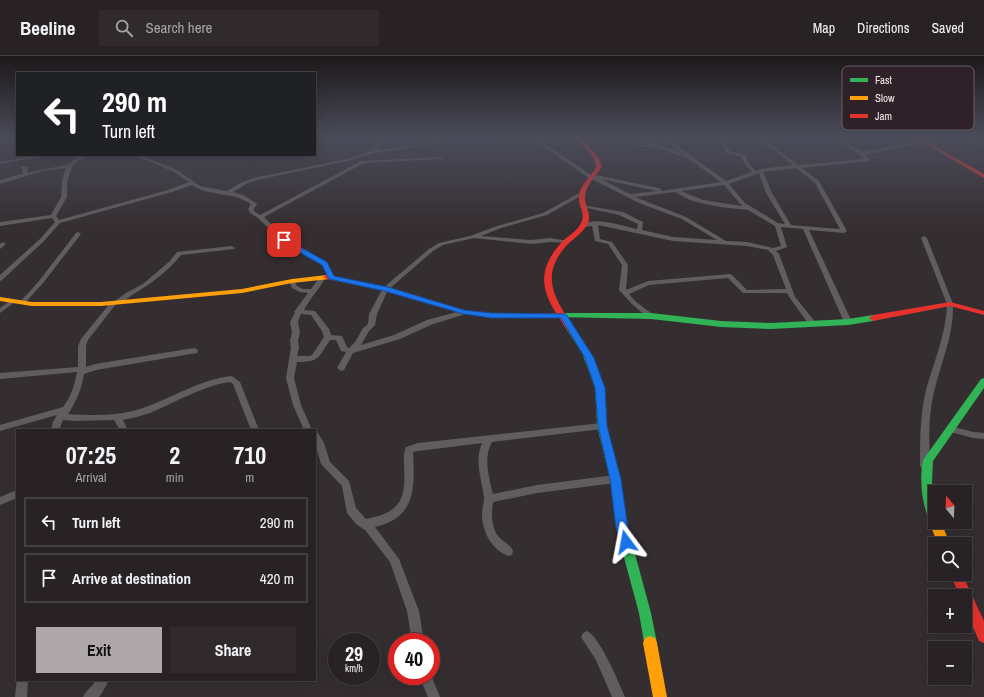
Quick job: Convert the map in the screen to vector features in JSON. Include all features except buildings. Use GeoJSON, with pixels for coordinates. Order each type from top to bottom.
{"type":"FeatureCollection","features":[{"type":"Feature","properties":{"kind":"street"},"geometry":{"type":"LineString","coordinates":[[23,167],[26,168],[24,175]]}},
{"type":"Feature","properties":{"kind":"street"},"geometry":{"type":"LineString","coordinates":[[0,182],[44,170],[64,167]]}},
{"type":"Feature","properties":{"kind":"street"},"geometry":{"type":"LineString","coordinates":[[53,216],[64,197],[65,179],[70,167]]}},
{"type":"Feature","properties":{"kind":"street"},"geometry":{"type":"LineString","coordinates":[[165,167],[182,174],[191,183],[202,188],[238,194],[246,198],[254,204],[251,211],[260,217],[284,240],[326,265],[327,278],[314,291],[298,312],[294,322],[296,333],[294,340],[295,348],[290,378],[297,405],[308,429]]}},
{"type":"Feature","properties":{"kind":"street"},"geometry":{"type":"LineString","coordinates":[[228,193],[244,183],[256,179],[314,167]]}},
{"type":"Feature","properties":{"kind":"street"},"geometry":{"type":"LineString","coordinates":[[260,217],[353,167]]}},
{"type":"Feature","properties":{"kind":"street"},"geometry":{"type":"LineString","coordinates":[[577,167],[591,176],[641,202],[684,218],[709,235],[727,243]]}},
{"type":"Feature","properties":{"kind":"street"},"geometry":{"type":"LineString","coordinates":[[598,167],[598,170],[591,176],[583,192],[582,198],[587,214],[584,225],[566,242],[549,269],[545,286],[549,296],[564,315],[586,353],[597,377],[600,388],[602,426],[615,479],[622,528],[644,613],[660,697]]}},
{"type":"Feature","properties":{"kind":"street"},"geometry":{"type":"LineString","coordinates":[[584,225],[606,223],[672,239],[759,246],[773,250],[784,247],[779,228],[776,225],[749,208],[738,199],[725,183],[703,167]]}},
{"type":"Feature","properties":{"kind":"street"},"geometry":{"type":"LineString","coordinates":[[750,167],[757,171],[789,226]]}},
{"type":"Feature","properties":{"kind":"street"},"geometry":{"type":"LineString","coordinates":[[630,196],[725,183],[749,177],[757,171],[808,167]]}},
{"type":"Feature","properties":{"kind":"street"},"geometry":{"type":"LineString","coordinates":[[968,167],[984,176]]}},
{"type":"Feature","properties":{"kind":"street"},"geometry":{"type":"LineString","coordinates":[[776,225],[844,231],[818,182],[798,168]]}},
{"type":"Feature","properties":{"kind":"street"},"geometry":{"type":"LineString","coordinates":[[591,176],[649,187],[661,191]]}},
{"type":"Feature","properties":{"kind":"street"},"geometry":{"type":"LineString","coordinates":[[0,279],[42,240],[58,222],[170,191],[191,183]]}},
{"type":"Feature","properties":{"kind":"street"},"geometry":{"type":"LineString","coordinates":[[675,190],[687,198],[709,204],[749,208]]}},
{"type":"Feature","properties":{"kind":"street"},"geometry":{"type":"LineString","coordinates":[[341,368],[350,351],[358,344],[366,330],[371,325],[373,314],[385,289],[436,247],[550,212],[583,192]]}},
{"type":"Feature","properties":{"kind":"street"},"geometry":{"type":"LineString","coordinates":[[585,206],[621,213],[636,219],[641,223],[639,231]]}},
{"type":"Feature","properties":{"kind":"street"},"geometry":{"type":"LineString","coordinates":[[53,216],[58,222]]}},
{"type":"Feature","properties":{"kind":"street"},"geometry":{"type":"LineString","coordinates":[[0,224],[53,216]]}},
{"type":"Feature","properties":{"kind":"street"},"geometry":{"type":"LineString","coordinates":[[595,223],[597,240],[610,243],[625,265],[622,286],[625,293],[651,316]]}},
{"type":"Feature","properties":{"kind":"street"},"geometry":{"type":"LineString","coordinates":[[805,227],[848,322]]}},
{"type":"Feature","properties":{"kind":"street"},"geometry":{"type":"LineString","coordinates":[[0,311],[17,302],[41,282],[78,234]]}},
{"type":"Feature","properties":{"kind":"street"},"geometry":{"type":"LineString","coordinates":[[473,236],[531,242],[550,240],[566,242]]}},
{"type":"Feature","properties":{"kind":"street"},"geometry":{"type":"LineString","coordinates":[[924,238],[950,304],[949,326],[930,391],[926,422],[925,468],[928,492]]}},
{"type":"Feature","properties":{"kind":"street"},"geometry":{"type":"LineString","coordinates":[[55,429],[57,422],[74,397],[81,370],[82,346],[85,339],[115,302],[148,282],[172,262],[179,252],[232,248]]}},
{"type":"Feature","properties":{"kind":"street"},"geometry":{"type":"LineString","coordinates":[[773,250],[790,292],[813,324]]}},
{"type":"Feature","properties":{"kind":"street"},"geometry":{"type":"LineString","coordinates":[[625,293],[648,283],[730,276],[745,292],[790,292]]}},
{"type":"Feature","properties":{"kind":"street"},"geometry":{"type":"LineString","coordinates":[[0,299],[17,302],[49,304],[115,302],[242,291],[292,281],[327,278],[385,289],[464,312],[491,315],[651,316],[734,325],[848,322],[950,304],[984,313]]}},
{"type":"Feature","properties":{"kind":"street"},"geometry":{"type":"LineString","coordinates":[[292,281],[294,288],[302,291],[314,291]]}},
{"type":"Feature","properties":{"kind":"street"},"geometry":{"type":"LineString","coordinates":[[298,312],[313,314],[326,331],[328,337]]}},
{"type":"Feature","properties":{"kind":"street"},"geometry":{"type":"LineString","coordinates":[[328,337],[339,338],[344,349],[350,351],[397,337],[430,322],[464,312]]}},
{"type":"Feature","properties":{"kind":"street"},"geometry":{"type":"LineString","coordinates":[[293,359],[311,359],[315,357],[328,337]]}},
{"type":"Feature","properties":{"kind":"street"},"geometry":{"type":"LineString","coordinates":[[0,376],[81,370],[194,351]]}},
{"type":"Feature","properties":{"kind":"street"},"geometry":{"type":"LineString","coordinates":[[64,412],[68,418],[117,418],[134,414],[222,380],[232,379],[236,382],[255,429]]}},
{"type":"Feature","properties":{"kind":"street"},"geometry":{"type":"LineString","coordinates":[[925,468],[932,452],[984,381]]}},
{"type":"Feature","properties":{"kind":"street"},"geometry":{"type":"LineString","coordinates":[[0,428],[64,412]]}},
{"type":"Feature","properties":{"kind":"street"},"geometry":{"type":"LineString","coordinates":[[117,418],[123,429]]}},
{"type":"Feature","properties":{"kind":"street"},"geometry":{"type":"LineString","coordinates":[[365,524],[386,519],[400,511],[406,503],[410,482],[409,450],[418,447],[489,440],[514,435],[602,426]]}},
{"type":"Feature","properties":{"kind":"street"},"geometry":{"type":"LineString","coordinates":[[950,429],[972,435],[984,436]]}},
{"type":"Feature","properties":{"kind":"street"},"geometry":{"type":"LineString","coordinates":[[316,437],[320,443],[326,464],[346,484],[351,510],[388,549],[394,559],[413,611],[417,633]]}},
{"type":"Feature","properties":{"kind":"street"},"geometry":{"type":"LineString","coordinates":[[489,440],[485,444],[484,455],[484,484],[490,499],[486,512],[494,539],[508,551]]}},
{"type":"Feature","properties":{"kind":"street"},"geometry":{"type":"LineString","coordinates":[[490,499],[537,489],[615,479]]}},
{"type":"Feature","properties":{"kind":"street"},"geometry":{"type":"LineString","coordinates":[[0,501],[16,494]]}},
{"type":"Feature","properties":{"kind":"street"},"geometry":{"type":"LineString","coordinates":[[959,581],[984,636]]}},
{"type":"Feature","properties":{"kind":"street"},"geometry":{"type":"LineString","coordinates":[[587,637],[600,656],[619,697]]}},
{"type":"Feature","properties":{"kind":"street"},"geometry":{"type":"LineString","coordinates":[[21,697],[22,681]]}},
{"type":"Feature","properties":{"kind":"street"},"geometry":{"type":"LineString","coordinates":[[89,697],[98,689],[102,681]]}},
{"type":"Feature","properties":{"kind":"street"},"geometry":{"type":"LineString","coordinates":[[429,685],[434,697]]}},
{"type":"Feature","properties":{"kind":"traffic: fast"},"geometry":{"type":"LineString","coordinates":[[555,315],[651,316],[721,324],[771,326],[848,322],[873,318]]}},
{"type":"Feature","properties":{"kind":"traffic: fast"},"geometry":{"type":"LineString","coordinates":[[571,330],[586,353],[600,388],[602,426],[615,479],[622,528],[645,613],[650,643]]}},
{"type":"Feature","properties":{"kind":"traffic: fast"},"geometry":{"type":"LineString","coordinates":[[928,496],[926,483],[928,460],[984,381]]}},
{"type":"Feature","properties":{"kind":"traffic: slow"},"geometry":{"type":"LineString","coordinates":[[0,299],[32,304],[101,304],[242,291],[292,281],[327,277]]}},
{"type":"Feature","properties":{"kind":"traffic: slow"},"geometry":{"type":"LineString","coordinates":[[938,529],[941,537]]}},
{"type":"Feature","properties":{"kind":"traffic: slow"},"geometry":{"type":"LineString","coordinates":[[650,643],[660,697]]}},
{"type":"Feature","properties":{"kind":"traffic: jam"},"geometry":{"type":"LineString","coordinates":[[571,330],[551,298],[547,278],[549,268],[555,256],[585,222],[586,212],[582,199],[583,192],[599,167]]}},
{"type":"Feature","properties":{"kind":"traffic: jam"},"geometry":{"type":"LineString","coordinates":[[968,167],[984,176]]}},
{"type":"Feature","properties":{"kind":"traffic: jam"},"geometry":{"type":"LineString","coordinates":[[327,277],[385,289],[464,312],[491,315],[555,315]]}},
{"type":"Feature","properties":{"kind":"traffic: jam"},"geometry":{"type":"LineString","coordinates":[[873,318],[950,304],[984,313]]}},
{"type":"Feature","properties":{"kind":"traffic: jam"},"geometry":{"type":"LineString","coordinates":[[959,581],[984,636]]}},
{"type":"Feature","properties":{"kind":"route"},"geometry":{"type":"LineString","coordinates":[[284,240],[326,265],[331,278],[414,296],[464,312],[515,316],[564,315],[589,358],[592,369],[597,377],[600,388],[602,426],[611,459],[622,528],[626,542]]}}]}
